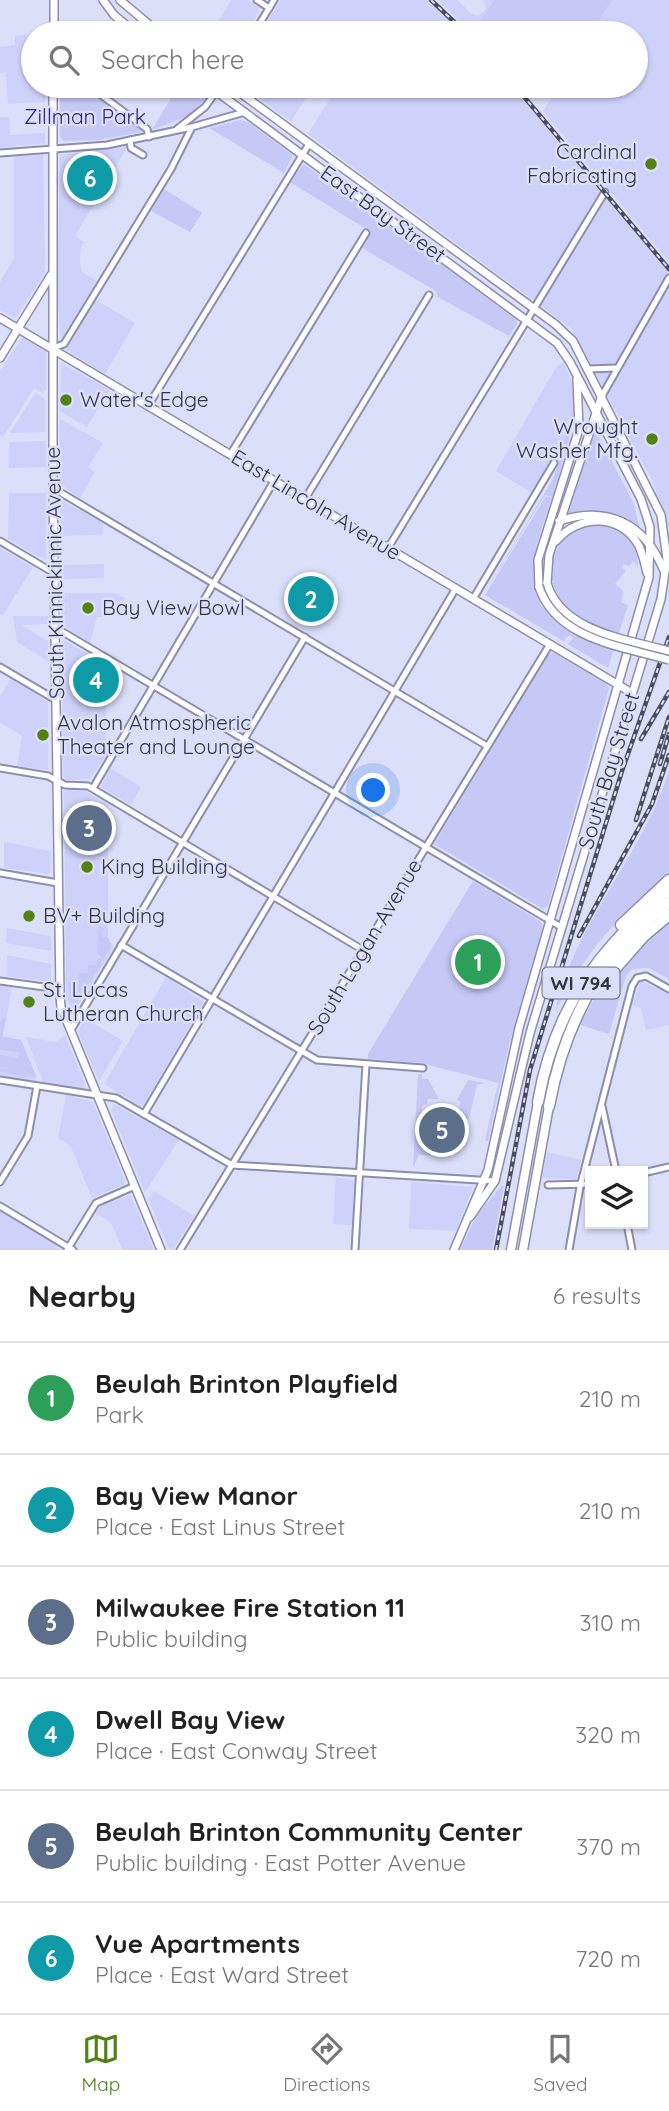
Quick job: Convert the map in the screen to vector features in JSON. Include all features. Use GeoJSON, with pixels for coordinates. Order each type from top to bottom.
{"type":"FeatureCollection","features":[{"type":"Feature","properties":{"kind":"highway"},"geometry":{"type":"LineString","coordinates":[[590,971],[612,936],[634,911],[669,880]]}},
{"type":"Feature","properties":{"kind":"highway","name":"WI 794"},"geometry":{"type":"LineString","coordinates":[[538,1102],[552,1039],[590,971],[619,936],[669,891]]}},
{"type":"Feature","properties":{"kind":"highway","name":"WI 794"},"geometry":{"type":"LineString","coordinates":[[549,1106],[564,1042],[600,974],[628,940],[669,903]]}},
{"type":"Feature","properties":{"kind":"highway"},"geometry":{"type":"LineString","coordinates":[[581,1009],[644,936],[669,915]]}},
{"type":"Feature","properties":{"kind":"main road"},"geometry":{"type":"LineString","coordinates":[[54,0],[54,21]]}},
{"type":"Feature","properties":{"kind":"main road"},"geometry":{"type":"LineString","coordinates":[[103,0],[121,21]]}},
{"type":"Feature","properties":{"kind":"main road"},"geometry":{"type":"LineString","coordinates":[[113,0],[114,15]]}},
{"type":"Feature","properties":{"kind":"main road"},"geometry":{"type":"LineString","coordinates":[[120,0],[145,21]]}},
{"type":"Feature","properties":{"kind":"main road","name":"South Kinnickinnic Avenue"},"geometry":{"type":"LineString","coordinates":[[53,98],[51,274],[59,989],[61,1007],[161,1250]]}},
{"type":"Feature","properties":{"kind":"main road","name":"East Bay Street"},"geometry":{"type":"LineString","coordinates":[[228,98],[557,343]]}},
{"type":"Feature","properties":{"kind":"main road","name":"East Bay Street"},"geometry":{"type":"LineString","coordinates":[[247,98],[565,332]]}},
{"type":"Feature","properties":{"kind":"main road"},"geometry":{"type":"LineString","coordinates":[[245,112],[252,102]]}},
{"type":"Feature","properties":{"kind":"main road"},"geometry":{"type":"LineString","coordinates":[[0,358],[51,274]]}},
{"type":"Feature","properties":{"kind":"main road","name":"East Lincoln Avenue"},"geometry":{"type":"LineString","coordinates":[[0,318],[632,693]]}},
{"type":"Feature","properties":{"kind":"main road","name":"South Bay Street"},"geometry":{"type":"LineString","coordinates":[[468,1219],[495,1181],[516,1087],[548,972],[666,574],[667,541],[661,515],[603,394],[565,332]]}},
{"type":"Feature","properties":{"kind":"main road","name":"South Bay Street"},"geometry":{"type":"LineString","coordinates":[[454,1250],[484,1181],[505,1084],[536,968],[649,578],[650,527],[641,499],[577,375],[557,343]]}},
{"type":"Feature","properties":{"kind":"main road"},"geometry":{"type":"LineString","coordinates":[[577,375],[579,429],[538,560],[543,585],[554,615],[574,630],[669,660]]}},
{"type":"Feature","properties":{"kind":"main road"},"geometry":{"type":"LineString","coordinates":[[603,394],[551,547],[543,585],[559,608],[574,620],[669,652]]}},
{"type":"Feature","properties":{"kind":"main road"},"geometry":{"type":"LineString","coordinates":[[547,530],[560,520],[589,514],[610,516],[631,526],[651,548],[666,574]]}},
{"type":"Feature","properties":{"kind":"main road"},"geometry":{"type":"LineString","coordinates":[[551,547],[563,533],[580,523],[589,520],[611,522],[634,538],[649,578]]}},
{"type":"Feature","properties":{"kind":"main road"},"geometry":{"type":"LineString","coordinates":[[536,968],[548,972]]}},
{"type":"Feature","properties":{"kind":"main road"},"geometry":{"type":"LineString","coordinates":[[505,1084],[516,1087]]}},
{"type":"Feature","properties":{"kind":"main road","name":"WI 794"},"geometry":{"type":"LineString","coordinates":[[511,1250],[538,1102]]}},
{"type":"Feature","properties":{"kind":"main road","name":"WI 794"},"geometry":{"type":"LineString","coordinates":[[523,1250],[549,1106]]}},
{"type":"Feature","properties":{"kind":"street"},"geometry":{"type":"LineString","coordinates":[[257,0],[269,8]]}},
{"type":"Feature","properties":{"kind":"street"},"geometry":{"type":"LineString","coordinates":[[261,21],[274,0]]}},
{"type":"Feature","properties":{"kind":"street"},"geometry":{"type":"LineString","coordinates":[[106,98],[148,129],[149,137]]}},
{"type":"Feature","properties":{"kind":"street"},"geometry":{"type":"LineString","coordinates":[[174,131],[205,107],[210,98]]}},
{"type":"Feature","properties":{"kind":"street"},"geometry":{"type":"LineString","coordinates":[[0,153],[149,137],[192,128],[245,112]]}},
{"type":"Feature","properties":{"kind":"street"},"geometry":{"type":"LineString","coordinates":[[53,348],[64,344],[171,169],[192,128]]}},
{"type":"Feature","properties":{"kind":"street"},"geometry":{"type":"LineString","coordinates":[[130,140],[131,148],[143,155]]}},
{"type":"Feature","properties":{"kind":"street"},"geometry":{"type":"LineString","coordinates":[[148,406],[309,144]]}},
{"type":"Feature","properties":{"kind":"street"},"geometry":{"type":"LineString","coordinates":[[388,548],[605,192]]}},
{"type":"Feature","properties":{"kind":"street"},"geometry":{"type":"LineString","coordinates":[[230,455],[366,233]]}},
{"type":"Feature","properties":{"kind":"street"},"geometry":{"type":"LineString","coordinates":[[603,394],[669,278]]}},
{"type":"Feature","properties":{"kind":"street"},"geometry":{"type":"LineString","coordinates":[[305,499],[429,295]]}},
{"type":"Feature","properties":{"kind":"street"},"geometry":{"type":"LineString","coordinates":[[588,369],[616,368]]}},
{"type":"Feature","properties":{"kind":"street"},"geometry":{"type":"LineString","coordinates":[[474,598],[554,463]]}},
{"type":"Feature","properties":{"kind":"street"},"geometry":{"type":"LineString","coordinates":[[93,788],[274,481]]}},
{"type":"Feature","properties":{"kind":"street"},"geometry":{"type":"LineString","coordinates":[[53,488],[487,746]]}},
{"type":"Feature","properties":{"kind":"street"},"geometry":{"type":"LineString","coordinates":[[0,541],[54,573]]}},
{"type":"Feature","properties":{"kind":"street"},"geometry":{"type":"LineString","coordinates":[[144,1114],[456,588]]}},
{"type":"Feature","properties":{"kind":"street"},"geometry":{"type":"LineString","coordinates":[[56,628],[561,928]]}},
{"type":"Feature","properties":{"kind":"street"},"geometry":{"type":"LineString","coordinates":[[71,1030],[305,637]]}},
{"type":"Feature","properties":{"kind":"street","name":"South Logan Avenue"},"geometry":{"type":"LineString","coordinates":[[180,1250],[550,643]]}},
{"type":"Feature","properties":{"kind":"street"},"geometry":{"type":"LineString","coordinates":[[0,667],[56,700]]}},
{"type":"Feature","properties":{"kind":"street"},"geometry":{"type":"LineString","coordinates":[[0,768],[48,776],[65,785],[93,788],[363,950]]}},
{"type":"Feature","properties":{"kind":"street"},"geometry":{"type":"LineString","coordinates":[[0,873],[58,883]]}},
{"type":"Feature","properties":{"kind":"street"},"geometry":{"type":"LineString","coordinates":[[121,945],[317,1060],[423,1068]]}},
{"type":"Feature","properties":{"kind":"street"},"geometry":{"type":"LineString","coordinates":[[569,1250],[580,1187],[632,986],[639,976],[646,976],[669,989]]}},
{"type":"Feature","properties":{"kind":"street"},"geometry":{"type":"LineString","coordinates":[[0,981],[59,989]]}},
{"type":"Feature","properties":{"kind":"street"},"geometry":{"type":"LineString","coordinates":[[355,1250],[366,1064]]}},
{"type":"Feature","properties":{"kind":"street"},"geometry":{"type":"LineString","coordinates":[[0,1080],[116,1098],[232,1165],[495,1181]]}},
{"type":"Feature","properties":{"kind":"street"},"geometry":{"type":"LineString","coordinates":[[0,1182],[28,1136],[37,1086]]}},
{"type":"Feature","properties":{"kind":"street"},"geometry":{"type":"LineString","coordinates":[[601,1103],[615,1166]]}},
{"type":"Feature","properties":{"kind":"street"},"geometry":{"type":"LineString","coordinates":[[648,1172],[669,1167]]}},
{"type":"Feature","properties":{"kind":"street"},"geometry":{"type":"LineString","coordinates":[[548,1185],[585,1186]]}},
{"type":"Feature","properties":{"kind":"street"},"geometry":{"type":"LineString","coordinates":[[0,1206],[70,1249],[96,1203],[135,1186]]}},
{"type":"Feature","properties":{"kind":"street"},"geometry":{"type":"LineString","coordinates":[[628,1229],[632,1250]]}},
{"type":"Feature","properties":{"kind":"shaded area"},"geometry":{"type":"Polygon","coordinates":[[[231,0],[248,0],[260,8],[253,21],[219,21],[231,0]]]}},
{"type":"Feature","properties":{"kind":"shaded area"},"geometry":{"type":"Polygon","coordinates":[[[281,0],[427,0],[450,21],[268,21],[281,0]]]}},
{"type":"Feature","properties":{"kind":"shaded area"},"geometry":{"type":"Polygon","coordinates":[[[438,0],[458,0],[469,12],[478,16],[486,9],[483,0],[494,0],[480,21],[460,21],[438,0]]]}},
{"type":"Feature","properties":{"kind":"shaded area"},"geometry":{"type":"Polygon","coordinates":[[[612,0],[669,0],[669,262],[543,111],[551,98],[648,98],[648,21],[599,21],[612,0]]]}},
{"type":"Feature","properties":{"kind":"shaded area"},"geometry":{"type":"Polygon","coordinates":[[[21,35],[21,98],[45,98],[45,102],[8,104],[6,72],[0,73],[0,47],[15,45],[15,36],[21,35]]]}},
{"type":"Feature","properties":{"kind":"shaded area"},"geometry":{"type":"Polygon","coordinates":[[[259,98],[306,98],[291,121],[259,98]]]}},
{"type":"Feature","properties":{"kind":"shaded area"},"geometry":{"type":"Polygon","coordinates":[[[330,98],[521,98],[669,273],[669,528],[653,482],[572,329],[308,134],[330,98]]]}},
{"type":"Feature","properties":{"kind":"shaded area"},"geometry":{"type":"Polygon","coordinates":[[[0,117],[9,117],[10,135],[45,133],[45,143],[0,148],[0,117]]]}},
{"type":"Feature","properties":{"kind":"shaded area"},"geometry":{"type":"Polygon","coordinates":[[[127,147],[75,236],[86,243],[82,244],[80,254],[81,271],[97,281],[61,340],[57,296],[60,155],[127,147]]]}},
{"type":"Feature","properties":{"kind":"shaded area"},"geometry":{"type":"Polygon","coordinates":[[[43,155],[45,273],[15,318],[0,310],[0,282],[14,258],[14,157],[43,155]]]}},
{"type":"Feature","properties":{"kind":"shaded area"},"geometry":{"type":"Polygon","coordinates":[[[96,300],[135,323],[105,374],[66,350],[96,300]]]}},
{"type":"Feature","properties":{"kind":"shaded area"},"geometry":{"type":"Polygon","coordinates":[[[23,337],[46,351],[46,389],[43,393],[34,388],[3,437],[0,435],[0,371],[23,337]]]}},
{"type":"Feature","properties":{"kind":"shaded area"},"geometry":{"type":"Polygon","coordinates":[[[564,362],[573,385],[576,419],[532,493],[496,471],[557,366],[564,362]]]}},
{"type":"Feature","properties":{"kind":"shaded area"},"geometry":{"type":"Polygon","coordinates":[[[61,363],[110,390],[87,427],[60,411],[61,363]]]}},
{"type":"Feature","properties":{"kind":"shaded area"},"geometry":{"type":"Polygon","coordinates":[[[35,393],[45,399],[45,432],[10,433],[35,393]]]}},
{"type":"Feature","properties":{"kind":"shaded area"},"geometry":{"type":"Polygon","coordinates":[[[60,419],[103,443],[88,467],[95,472],[80,498],[60,484],[60,419]]]}},
{"type":"Feature","properties":{"kind":"shaded area"},"geometry":{"type":"Polygon","coordinates":[[[46,441],[46,467],[9,468],[9,442],[46,441]]]}},
{"type":"Feature","properties":{"kind":"shaded area"},"geometry":{"type":"Polygon","coordinates":[[[9,493],[46,493],[46,560],[8,539],[9,493]]]}},
{"type":"Feature","properties":{"kind":"shaded area"},"geometry":{"type":"Polygon","coordinates":[[[63,501],[103,523],[103,535],[61,536],[60,504],[63,501]]]}},
{"type":"Feature","properties":{"kind":"shaded area"},"geometry":{"type":"Polygon","coordinates":[[[0,548],[33,567],[3,615],[0,614],[0,548]]]}},
{"type":"Feature","properties":{"kind":"shaded area"},"geometry":{"type":"Polygon","coordinates":[[[104,564],[104,578],[61,579],[61,565],[104,564]]]}},
{"type":"Feature","properties":{"kind":"shaded area"},"geometry":{"type":"Polygon","coordinates":[[[61,593],[115,593],[125,598],[114,616],[97,617],[90,643],[62,625],[61,593]]]}},
{"type":"Feature","properties":{"kind":"shaded area"},"geometry":{"type":"Polygon","coordinates":[[[13,616],[48,616],[48,624],[21,625],[48,641],[48,661],[17,642],[13,616]]]}},
{"type":"Feature","properties":{"kind":"shaded area"},"geometry":{"type":"Polygon","coordinates":[[[65,641],[106,664],[106,746],[110,749],[90,779],[67,780],[63,776],[62,644],[65,641]]]}},
{"type":"Feature","properties":{"kind":"shaded area"},"geometry":{"type":"Polygon","coordinates":[[[11,678],[48,702],[48,770],[17,766],[22,736],[0,722],[0,696],[11,678]]]}},
{"type":"Feature","properties":{"kind":"shaded area"},"geometry":{"type":"Polygon","coordinates":[[[110,768],[141,787],[131,805],[101,787],[110,768]]]}},
{"type":"Feature","properties":{"kind":"shaded area"},"geometry":{"type":"Polygon","coordinates":[[[67,790],[85,791],[108,805],[108,938],[113,949],[73,1014],[66,994],[64,793],[67,790]]]}},
{"type":"Feature","properties":{"kind":"shaded area"},"geometry":{"type":"Polygon","coordinates":[[[4,842],[51,851],[50,874],[4,868],[4,842]]]}},
{"type":"Feature","properties":{"kind":"shaded area"},"geometry":{"type":"Polygon","coordinates":[[[7,928],[51,936],[51,951],[6,943],[7,928]]]}},
{"type":"Feature","properties":{"kind":"shaded area"},"geometry":{"type":"Polygon","coordinates":[[[7,955],[51,964],[51,982],[7,976],[7,955]]]}},
{"type":"Feature","properties":{"kind":"shaded area"},"geometry":{"type":"Polygon","coordinates":[[[166,977],[204,1002],[144,1104],[139,1105],[104,1084],[166,977]]]}},
{"type":"Feature","properties":{"kind":"shaded area"},"geometry":{"type":"Polygon","coordinates":[[[641,981],[669,994],[669,1025],[646,1030],[641,1008],[632,1005],[641,981]]]}},
{"type":"Feature","properties":{"kind":"shaded area"},"geometry":{"type":"Polygon","coordinates":[[[0,985],[12,987],[3,1036],[21,1040],[37,1081],[0,1075],[0,985]]]}},
{"type":"Feature","properties":{"kind":"shaded area"},"geometry":{"type":"Polygon","coordinates":[[[84,1018],[123,1041],[99,1081],[78,1032],[84,1018]]]}},
{"type":"Feature","properties":{"kind":"shaded area"},"geometry":{"type":"Polygon","coordinates":[[[65,1035],[85,1084],[83,1089],[43,1082],[26,1037],[56,1042],[65,1035]]]}},
{"type":"Feature","properties":{"kind":"shaded area"},"geometry":{"type":"Polygon","coordinates":[[[66,1095],[93,1102],[125,1181],[123,1185],[92,1198],[70,1145],[58,1138],[66,1095]]]}},
{"type":"Feature","properties":{"kind":"shaded area"},"geometry":{"type":"Polygon","coordinates":[[[114,1104],[179,1140],[145,1192],[111,1110],[114,1104]]]}},
{"type":"Feature","properties":{"kind":"shaded area"},"geometry":{"type":"Polygon","coordinates":[[[547,1152],[581,1160],[576,1179],[542,1178],[547,1152]]]}},
{"type":"Feature","properties":{"kind":"shaded area"},"geometry":{"type":"Polygon","coordinates":[[[336,1177],[354,1181],[352,1225],[333,1224],[336,1177]]]}},
{"type":"Feature","properties":{"kind":"shaded area"},"geometry":{"type":"Polygon","coordinates":[[[411,1182],[473,1187],[456,1231],[409,1229],[411,1182]]]}},
{"type":"Feature","properties":{"kind":"shaded area"},"geometry":{"type":"Polygon","coordinates":[[[154,1191],[194,1216],[173,1250],[169,1248],[148,1198],[154,1191]]]}},
{"type":"Feature","properties":{"kind":"shaded area"},"geometry":{"type":"Polygon","coordinates":[[[130,1195],[154,1250],[123,1250],[111,1223],[95,1213],[101,1206],[130,1195]]]}},
{"type":"Feature","properties":{"kind":"shaded area"},"geometry":{"type":"Polygon","coordinates":[[[0,1211],[54,1243],[61,1250],[0,1250],[0,1211]]]}},
{"type":"Feature","properties":{"kind":"green space"},"geometry":{"type":"Polygon","coordinates":[[[494,0],[612,0],[599,21],[480,21],[494,0]]]}},
{"type":"Feature","properties":{"kind":"green space","name":"Zillman Park"},"geometry":{"type":"Polygon","coordinates":[[[60,98],[100,98],[141,128],[142,132],[98,140],[63,141],[60,136],[60,98]]]}},
{"type":"Feature","properties":{"kind":"green space"},"geometry":{"type":"Polygon","coordinates":[[[171,98],[206,98],[190,115],[152,130],[171,98]]]}},
{"type":"Feature","properties":{"kind":"green space"},"geometry":{"type":"Polygon","coordinates":[[[240,120],[248,122],[293,155],[284,173],[209,128],[240,120]]]}},
{"type":"Feature","properties":{"kind":"green space"},"geometry":{"type":"Polygon","coordinates":[[[304,164],[516,318],[517,324],[509,336],[438,297],[436,291],[362,248],[371,232],[290,182],[304,164]]]}},
{"type":"Feature","properties":{"kind":"green space"},"geometry":{"type":"Polygon","coordinates":[[[164,189],[202,213],[190,232],[151,211],[164,189]]]}},
{"type":"Feature","properties":{"kind":"green space"},"geometry":{"type":"Polygon","coordinates":[[[573,424],[553,497],[545,495],[485,593],[553,479],[558,463],[553,460],[548,465],[573,424]]]}},
{"type":"Feature","properties":{"kind":"green space"},"geometry":{"type":"Polygon","coordinates":[[[594,427],[633,502],[641,532],[614,514],[566,514],[594,427]]]}},
{"type":"Feature","properties":{"kind":"green space"},"geometry":{"type":"Polygon","coordinates":[[[546,496],[552,498],[534,565],[537,592],[542,607],[558,596],[551,570],[555,550],[567,535],[584,526],[603,524],[621,530],[633,544],[638,567],[634,561],[629,566],[624,564],[622,568],[626,571],[615,584],[623,590],[622,603],[628,605],[608,668],[568,644],[573,638],[571,636],[566,637],[565,642],[485,595],[546,496]]]}},
{"type":"Feature","properties":{"kind":"green space"},"geometry":{"type":"Polygon","coordinates":[[[554,653],[606,683],[609,688],[548,906],[543,909],[434,844],[549,654],[554,653]]]}},
{"type":"Feature","properties":{"kind":"green space"},"geometry":{"type":"Polygon","coordinates":[[[669,770],[669,876],[634,905],[604,936],[578,972],[556,1011],[581,940],[649,820],[669,770]]]}},
{"type":"Feature","properties":{"kind":"green space"},"geometry":{"type":"Polygon","coordinates":[[[473,881],[540,921],[543,926],[508,1049],[488,1141],[485,1141],[498,1083],[421,1063],[368,1059],[368,1054],[473,881]]]}},
{"type":"Feature","properties":{"kind":"green space"},"geometry":{"type":"Polygon","coordinates":[[[669,919],[669,979],[649,968],[632,969],[626,976],[609,1034],[580,1025],[608,981],[669,919]]]}},
{"type":"Feature","properties":{"kind":"green space"},"geometry":{"type":"Polygon","coordinates":[[[99,926],[105,929],[102,929],[102,937],[107,937],[112,945],[73,1011],[68,983],[79,985],[79,973],[88,973],[88,965],[97,965],[97,959],[102,958],[97,953],[99,926]]]}},
{"type":"Feature","properties":{"kind":"green space"},"geometry":{"type":"Polygon","coordinates":[[[6,1016],[2,1037],[21,1040],[37,1078],[0,1072],[0,1068],[16,1070],[0,1067],[0,1055],[18,1058],[19,1052],[0,1050],[0,1022],[6,1016]]]}},
{"type":"Feature","properties":{"kind":"green space"},"geometry":{"type":"Polygon","coordinates":[[[418,1074],[422,1074],[422,1079],[428,1079],[439,1099],[428,1099],[427,1104],[422,1106],[420,1138],[427,1139],[426,1150],[443,1152],[442,1156],[419,1155],[413,1168],[418,1074]]]}},
{"type":"Feature","properties":{"kind":"green space"},"geometry":{"type":"Polygon","coordinates":[[[468,1080],[485,1083],[477,1085],[469,1119],[463,1121],[463,1112],[459,1111],[460,1101],[457,1100],[468,1080]]]}},
{"type":"Feature","properties":{"kind":"green space"},"geometry":{"type":"Polygon","coordinates":[[[502,1186],[492,1250],[460,1250],[476,1216],[502,1186]]]}},
{"type":"Feature","properties":{"kind":"railway"},"geometry":{"type":"LineString","coordinates":[[431,0],[453,21]]}},
{"type":"Feature","properties":{"kind":"railway"},"geometry":{"type":"LineString","coordinates":[[525,98],[669,269]]}},
{"type":"Feature","properties":{"kind":"railway"},"geometry":{"type":"LineString","coordinates":[[496,1250],[530,1070],[622,771],[669,637]]}},
{"type":"Feature","properties":{"kind":"railway"},"geometry":{"type":"LineString","coordinates":[[641,739],[669,692]]}},
{"type":"Feature","properties":{"kind":"railway"},"geometry":{"type":"LineString","coordinates":[[636,820],[669,717]]}},
{"type":"Feature","properties":{"kind":"railway"},"geometry":{"type":"LineString","coordinates":[[660,764],[669,734]]}},
{"type":"Feature","properties":{"kind":"railway"},"geometry":{"type":"LineString","coordinates":[[579,936],[652,804],[669,755]]}},
{"type":"Feature","properties":{"kind":"place","name":"Cardinal Fabricating"},"geometry":{"type":"Point","coordinates":[651,164]}},
{"type":"Feature","properties":{"kind":"place","name":"Vue Apartments"},"geometry":{"type":"Point","coordinates":[90,178]}},
{"type":"Feature","properties":{"kind":"place","name":"Water's Edge"},"geometry":{"type":"Point","coordinates":[66,400]}},
{"type":"Feature","properties":{"kind":"place","name":"Wrought Washer Mfg."},"geometry":{"type":"Point","coordinates":[652,439]}},
{"type":"Feature","properties":{"kind":"place","name":"Bay View Manor"},"geometry":{"type":"Point","coordinates":[311,599]}},
{"type":"Feature","properties":{"kind":"place","name":"Bay View Bowl"},"geometry":{"type":"Point","coordinates":[88,608]}},
{"type":"Feature","properties":{"kind":"place","name":"Dwell Bay View"},"geometry":{"type":"Point","coordinates":[96,680]}},
{"type":"Feature","properties":{"kind":"place","name":"Avalon Atmospheric Theater and Lounge"},"geometry":{"type":"Point","coordinates":[43,735]}},
{"type":"Feature","properties":{"kind":"place","name":"Milwaukee Fire Station 11"},"geometry":{"type":"Point","coordinates":[89,828]}},
{"type":"Feature","properties":{"kind":"place","name":"King Building"},"geometry":{"type":"Point","coordinates":[87,867]}},
{"type":"Feature","properties":{"kind":"place","name":"BV+ Building"},"geometry":{"type":"Point","coordinates":[29,916]}},
{"type":"Feature","properties":{"kind":"place","name":"Beulah Brinton Playfield"},"geometry":{"type":"Point","coordinates":[478,962]}},
{"type":"Feature","properties":{"kind":"place","name":"St. Lucas Lutheran Church"},"geometry":{"type":"Point","coordinates":[29,1002]}},
{"type":"Feature","properties":{"kind":"place","name":"Beulah Brinton Community Center"},"geometry":{"type":"Point","coordinates":[442,1130]}}]}
